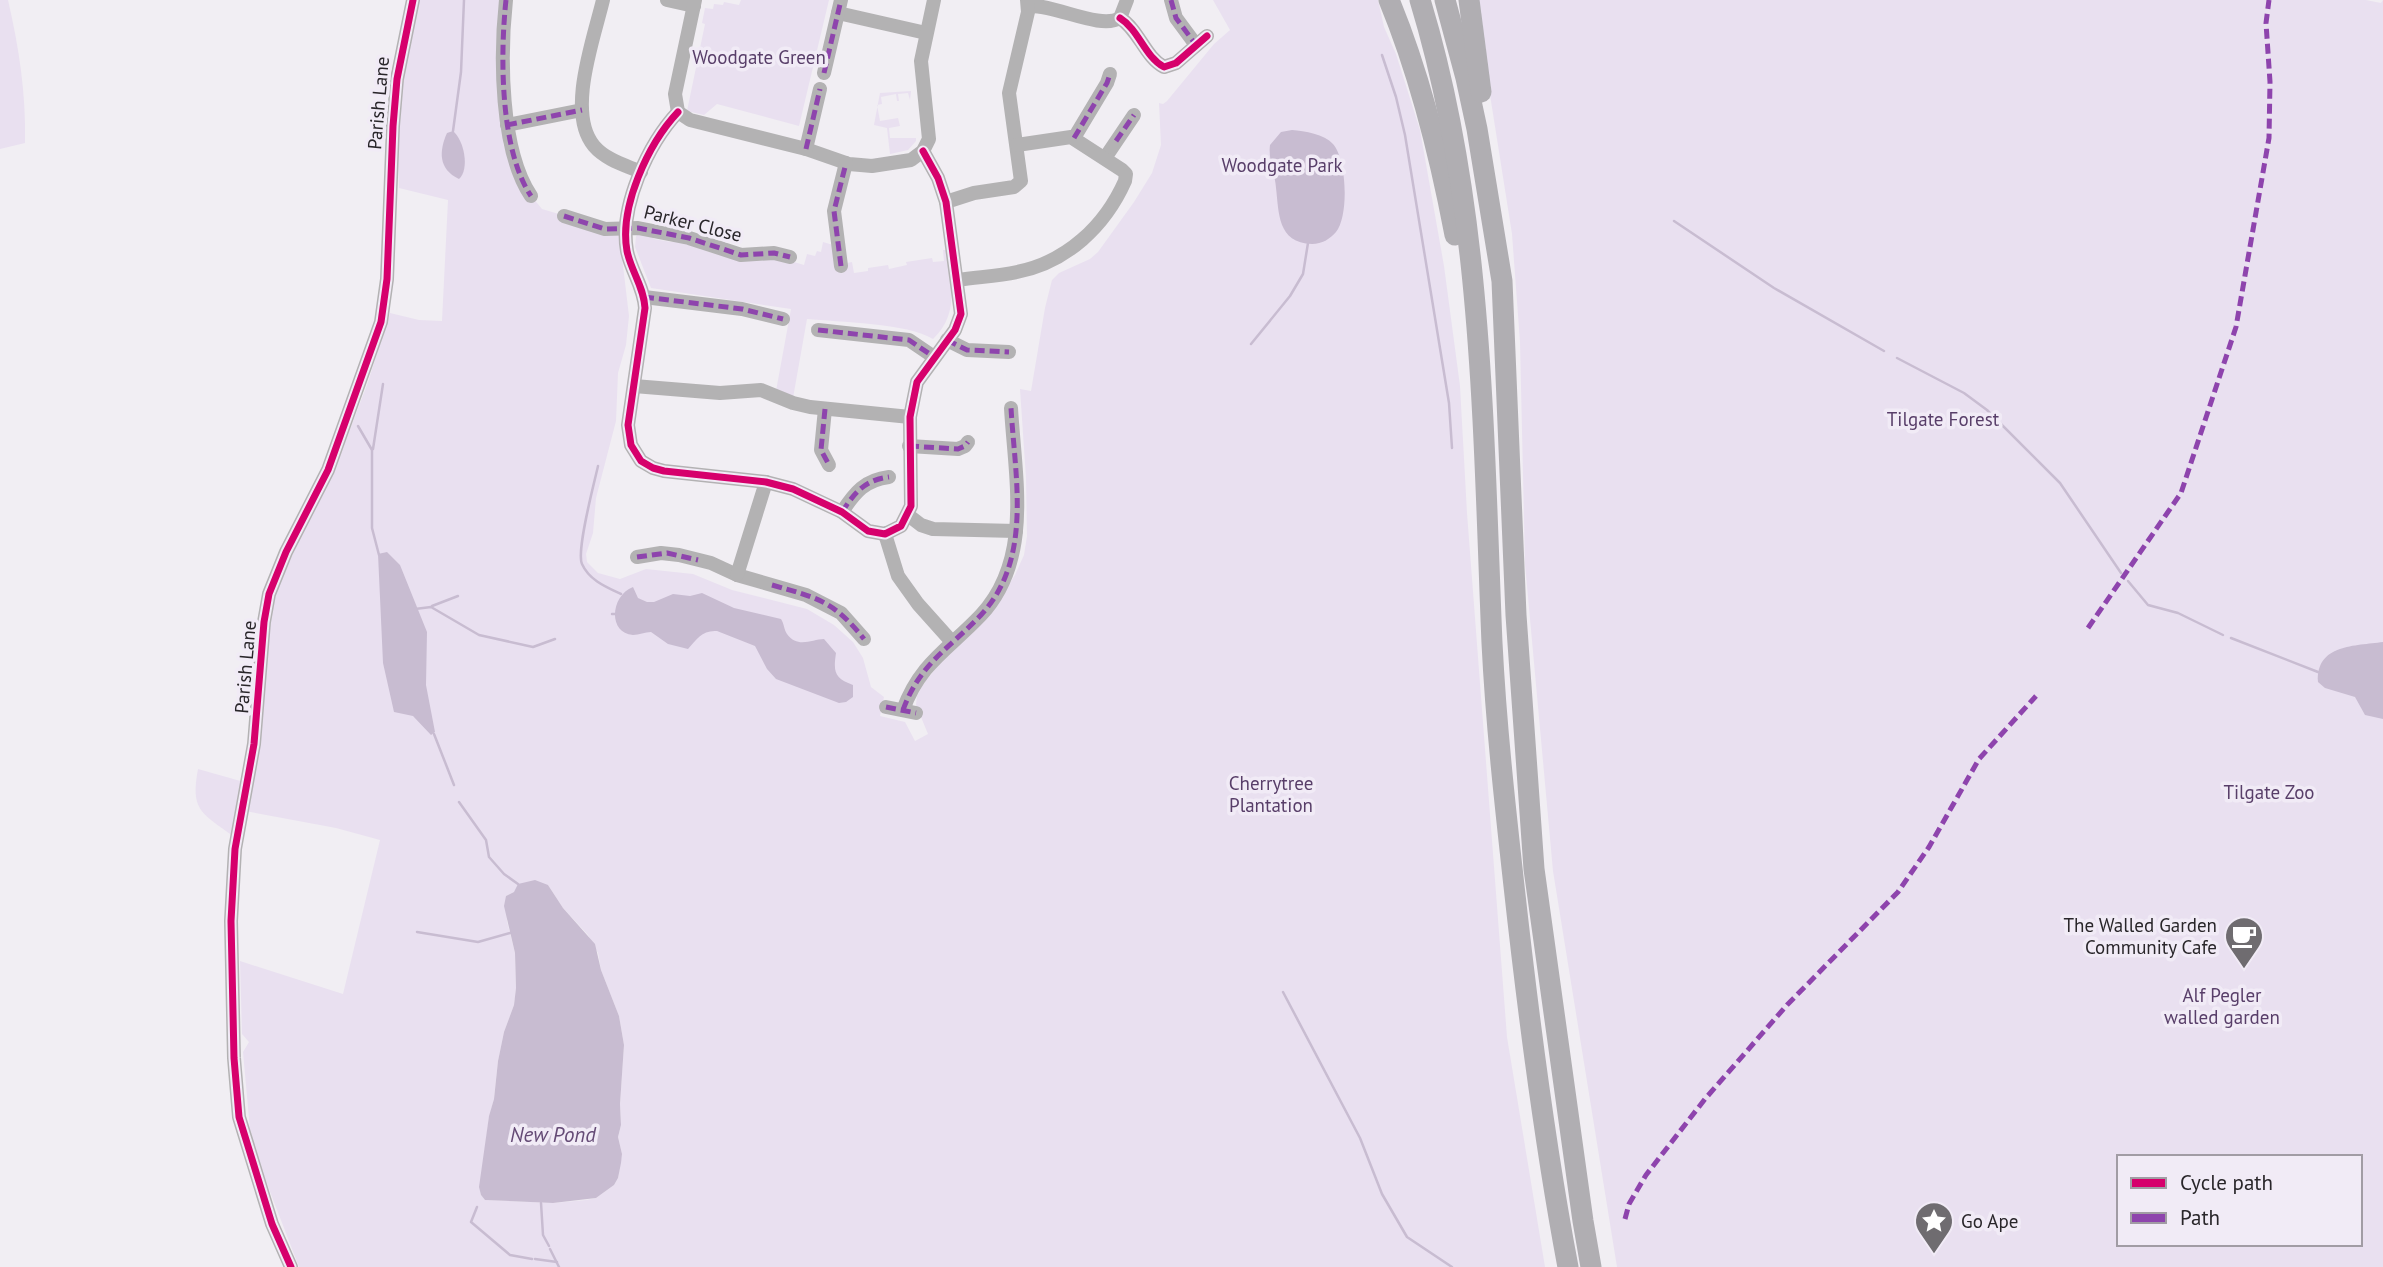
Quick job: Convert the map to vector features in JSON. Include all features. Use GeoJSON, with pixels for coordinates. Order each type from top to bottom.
{"type":"FeatureCollection","features":[{"type":"Feature","properties":{"kind":"highway"},"geometry":{"type":"LineString","coordinates":[[1389,0],[1409,53],[1431,130],[1454,228],[1479,361]]}},
{"type":"Feature","properties":{"kind":"highway"},"geometry":{"type":"LineString","coordinates":[[1420,0],[1458,169],[1468,239],[1479,361],[1492,645],[1505,799],[1527,1004],[1569,1267]]}},
{"type":"Feature","properties":{"kind":"highway"},"geometry":{"type":"LineString","coordinates":[[1444,0],[1472,103],[1502,281]]}},
{"type":"Feature","properties":{"kind":"highway"},"geometry":{"type":"LineString","coordinates":[[1469,0],[1502,281],[1516,615],[1534,869],[1591,1267]]}},
{"type":"Feature","properties":{"kind":"street","name":"Parish Lane"},"geometry":{"type":"LineString","coordinates":[[291,1267],[272,1224],[239,1116],[231,921],[237,836],[254,744],[264,622],[269,594],[281,563],[328,470],[381,322],[389,259],[397,79],[413,0]]}},
{"type":"Feature","properties":{"kind":"street"},"geometry":{"type":"LineString","coordinates":[[506,0],[504,90],[507,125],[518,169],[531,196]]}},
{"type":"Feature","properties":{"kind":"street"},"geometry":{"type":"LineString","coordinates":[[603,0],[582,93],[587,134],[597,149],[613,161],[641,172]]}},
{"type":"Feature","properties":{"kind":"street"},"geometry":{"type":"LineString","coordinates":[[667,0],[694,3],[675,94],[678,113]]}},
{"type":"Feature","properties":{"kind":"street"},"geometry":{"type":"LineString","coordinates":[[678,113],[690,120],[806,149],[846,163],[863,166],[911,160],[923,151],[930,134],[920,70],[934,0]]}},
{"type":"Feature","properties":{"kind":"street"},"geometry":{"type":"LineString","coordinates":[[946,202],[974,193],[1016,187],[1021,181],[1010,93],[1028,3],[1048,4],[1104,22],[1115,22],[1120,18],[1128,0]]}},
{"type":"Feature","properties":{"kind":"street"},"geometry":{"type":"LineString","coordinates":[[1120,18],[1133,29],[1157,62],[1164,67],[1176,63],[1202,41],[1176,18],[1171,0]]}},
{"type":"Feature","properties":{"kind":"street"},"geometry":{"type":"LineString","coordinates":[[824,73],[840,7],[926,33]]}},
{"type":"Feature","properties":{"kind":"street"},"geometry":{"type":"LineString","coordinates":[[1074,138],[1110,74]]}},
{"type":"Feature","properties":{"kind":"street"},"geometry":{"type":"LineString","coordinates":[[806,149],[820,89]]}},
{"type":"Feature","properties":{"kind":"street"},"geometry":{"type":"LineString","coordinates":[[507,125],[582,110]]}},
{"type":"Feature","properties":{"kind":"street"},"geometry":{"type":"LineString","coordinates":[[678,113],[657,137],[641,172],[627,227],[628,254],[644,297],[645,314],[628,419],[628,436],[636,454],[645,464],[664,471],[769,483],[800,492],[842,512],[868,531],[885,534],[901,526],[911,506],[910,417],[917,382],[960,318],[958,280],[946,202],[938,178],[923,151]]}},
{"type":"Feature","properties":{"kind":"street"},"geometry":{"type":"LineString","coordinates":[[1105,158],[1134,115]]}},
{"type":"Feature","properties":{"kind":"street"},"geometry":{"type":"LineString","coordinates":[[958,280],[1026,270],[1081,242],[1100,222],[1126,179],[1125,172],[1074,138],[1017,145]]}},
{"type":"Feature","properties":{"kind":"street"},"geometry":{"type":"LineString","coordinates":[[841,266],[834,211],[846,163]]}},
{"type":"Feature","properties":{"kind":"street","name":"Parker Close"},"geometry":{"type":"LineString","coordinates":[[564,216],[600,228],[627,227],[689,239],[741,255],[774,253],[790,257]]}},
{"type":"Feature","properties":{"kind":"street"},"geometry":{"type":"LineString","coordinates":[[644,297],[742,309],[783,319]]}},
{"type":"Feature","properties":{"kind":"street"},"geometry":{"type":"LineString","coordinates":[[818,330],[909,340],[934,357]]}},
{"type":"Feature","properties":{"kind":"street"},"geometry":{"type":"LineString","coordinates":[[947,340],[967,350],[1009,352]]}},
{"type":"Feature","properties":{"kind":"street"},"geometry":{"type":"LineString","coordinates":[[634,386],[720,393],[761,390],[793,403],[825,409],[910,417]]}},
{"type":"Feature","properties":{"kind":"street"},"geometry":{"type":"LineString","coordinates":[[886,707],[909,712],[920,675],[980,616],[1000,589],[1013,556],[1017,531],[1011,408]]}},
{"type":"Feature","properties":{"kind":"street"},"geometry":{"type":"LineString","coordinates":[[825,409],[821,450],[829,465]]}},
{"type":"Feature","properties":{"kind":"street"},"geometry":{"type":"LineString","coordinates":[[909,446],[958,449],[968,442]]}},
{"type":"Feature","properties":{"kind":"street"},"geometry":{"type":"LineString","coordinates":[[842,512],[861,487],[873,480],[889,477]]}},
{"type":"Feature","properties":{"kind":"street"},"geometry":{"type":"LineString","coordinates":[[737,575],[769,483]]}},
{"type":"Feature","properties":{"kind":"street"},"geometry":{"type":"LineString","coordinates":[[908,515],[921,525],[933,529],[1017,531]]}},
{"type":"Feature","properties":{"kind":"street"},"geometry":{"type":"LineString","coordinates":[[885,534],[898,576],[918,604],[952,642]]}},
{"type":"Feature","properties":{"kind":"street"},"geometry":{"type":"LineString","coordinates":[[638,557],[661,553],[679,555],[711,563],[737,575],[820,600],[842,612],[864,639]]}},
{"type":"Feature","properties":{"kind":"green space"},"geometry":{"type":"Polygon","coordinates":[[[0,0],[8,0],[12,18],[21,71],[25,143],[0,149],[0,0]]]}},
{"type":"Feature","properties":{"kind":"green space"},"geometry":{"type":"Polygon","coordinates":[[[417,0],[502,0],[506,137],[503,143],[508,159],[512,161],[542,209],[619,232],[629,316],[626,345],[618,373],[616,421],[596,498],[593,533],[586,554],[587,562],[598,573],[620,579],[646,569],[693,574],[732,590],[807,609],[834,625],[853,642],[863,658],[871,687],[884,697],[880,716],[905,722],[915,741],[928,734],[916,705],[917,696],[924,683],[941,662],[989,616],[1015,575],[1024,555],[1027,536],[1026,478],[1020,389],[1031,391],[1052,280],[1059,273],[1090,259],[1098,252],[1152,173],[1161,145],[1159,103],[1167,101],[1214,44],[1230,30],[1213,0],[1378,0],[1384,27],[1396,54],[1420,130],[1444,266],[1460,386],[1467,513],[1507,1037],[1545,1267],[299,1267],[259,1163],[250,1130],[243,1052],[249,1042],[242,1034],[240,961],[343,994],[380,840],[336,828],[245,811],[269,625],[277,587],[340,455],[367,385],[390,313],[419,320],[442,321],[448,200],[399,188],[402,85],[417,0]],[[548,885],[506,896],[507,921],[515,953],[516,988],[514,1005],[504,1032],[489,1117],[480,1187],[485,1200],[553,1203],[586,1200],[596,1198],[614,1185],[618,1178],[622,1154],[618,1137],[621,1125],[624,1045],[619,1016],[601,970],[598,953],[588,935],[563,908],[548,885]]]}},
{"type":"Feature","properties":{"kind":"green space","name":"Woodgate Green"},"geometry":{"type":"Polygon","coordinates":[[[741,0],[829,0],[799,126],[717,104],[704,115],[687,111],[705,24],[702,23],[705,8],[713,9],[714,4],[723,5],[724,2],[739,5],[741,0]]]}},
{"type":"Feature","properties":{"kind":"green space","name":"Tilgate Forest"},"geometry":{"type":"Polygon","coordinates":[[[1475,0],[2366,0],[2381,3],[2383,0],[2383,1267],[1617,1267],[1553,871],[1525,564],[1520,342],[1512,234],[1475,0]]]}},
{"type":"Feature","properties":{"kind":"green space"},"geometry":{"type":"Polygon","coordinates":[[[911,91],[910,100],[908,93],[898,94],[897,101],[896,94],[881,97],[882,104],[878,105],[880,93],[911,91]]]}},
{"type":"Feature","properties":{"kind":"green space"},"geometry":{"type":"Polygon","coordinates":[[[877,107],[880,121],[898,118],[900,126],[889,128],[890,138],[916,138],[908,150],[890,154],[887,128],[874,125],[877,107]]]}},
{"type":"Feature","properties":{"kind":"green space"},"geometry":{"type":"Polygon","coordinates":[[[639,234],[671,242],[677,240],[712,253],[784,259],[804,265],[807,254],[815,256],[817,251],[821,252],[823,242],[833,245],[842,274],[847,263],[852,262],[854,273],[888,265],[889,269],[907,265],[906,262],[932,258],[933,262],[944,261],[943,250],[946,250],[951,286],[950,308],[942,329],[933,339],[890,326],[807,319],[793,398],[776,391],[791,309],[651,288],[635,247],[636,236],[639,234]]]}},
{"type":"Feature","properties":{"kind":"green space"},"geometry":{"type":"Polygon","coordinates":[[[198,769],[244,782],[233,836],[206,816],[197,803],[198,769]]]}},
{"type":"Feature","properties":{"kind":"water"},"geometry":{"type":"Polygon","coordinates":[[[1292,130],[1325,138],[1333,144],[1341,162],[1345,188],[1343,214],[1336,232],[1326,241],[1319,243],[1301,242],[1292,238],[1286,232],[1279,216],[1270,145],[1281,132],[1292,130]]]}},
{"type":"Feature","properties":{"kind":"water"},"geometry":{"type":"Polygon","coordinates":[[[453,131],[460,141],[465,162],[459,179],[447,170],[442,159],[444,140],[447,133],[453,131]]]}},
{"type":"Feature","properties":{"kind":"water"},"geometry":{"type":"Polygon","coordinates":[[[387,552],[400,565],[427,632],[426,685],[435,732],[431,735],[413,716],[394,712],[383,663],[378,554],[387,552]]]}},
{"type":"Feature","properties":{"kind":"water"},"geometry":{"type":"Polygon","coordinates":[[[633,587],[638,598],[647,602],[673,594],[690,596],[702,593],[734,608],[781,619],[787,634],[796,641],[824,639],[836,653],[837,674],[842,680],[853,685],[853,697],[839,703],[776,679],[767,669],[755,646],[717,631],[704,634],[688,649],[668,644],[651,632],[633,635],[625,633],[616,621],[616,605],[626,591],[633,587]]]}},
{"type":"Feature","properties":{"kind":"water"},"geometry":{"type":"Polygon","coordinates":[[[2383,642],[2383,719],[2365,715],[2355,697],[2325,688],[2318,682],[2323,660],[2330,654],[2350,646],[2383,642]]]}},
{"type":"Feature","properties":{"kind":"water","name":"New Pond"},"geometry":{"type":"Polygon","coordinates":[[[535,880],[548,885],[563,908],[595,944],[601,970],[619,1016],[624,1045],[621,1125],[618,1137],[621,1163],[614,1185],[596,1198],[553,1203],[485,1200],[479,1187],[489,1116],[504,1032],[514,1005],[516,988],[515,953],[504,906],[506,896],[514,892],[518,884],[535,880]]]}},
{"type":"Feature","properties":{"kind":"waterway"},"geometry":{"type":"LineString","coordinates":[[453,131],[461,72],[464,0]]}},
{"type":"Feature","properties":{"kind":"waterway"},"geometry":{"type":"LineString","coordinates":[[1382,55],[1405,135],[1449,403],[1452,448]]}},
{"type":"Feature","properties":{"kind":"waterway"},"geometry":{"type":"LineString","coordinates":[[1674,221],[1774,288],[1884,351]]}},
{"type":"Feature","properties":{"kind":"waterway"},"geometry":{"type":"LineString","coordinates":[[1251,344],[1290,296],[1303,274],[1308,243]]}},
{"type":"Feature","properties":{"kind":"waterway"},"geometry":{"type":"LineString","coordinates":[[1897,358],[1964,393],[1987,410],[2060,483],[2121,573]]}},
{"type":"Feature","properties":{"kind":"waterway"},"geometry":{"type":"LineString","coordinates":[[373,449],[383,384]]}},
{"type":"Feature","properties":{"kind":"waterway"},"geometry":{"type":"LineString","coordinates":[[358,426],[372,450],[372,528],[379,555]]}},
{"type":"Feature","properties":{"kind":"waterway"},"geometry":{"type":"LineString","coordinates":[[598,466],[583,532],[582,564],[593,579],[621,594]]}},
{"type":"Feature","properties":{"kind":"waterway"},"geometry":{"type":"LineString","coordinates":[[2128,581],[2148,605],[2178,613],[2223,635]]}},
{"type":"Feature","properties":{"kind":"waterway"},"geometry":{"type":"LineString","coordinates":[[432,606],[458,596]]}},
{"type":"Feature","properties":{"kind":"waterway"},"geometry":{"type":"LineString","coordinates":[[415,609],[431,607],[479,635],[533,647],[555,639]]}},
{"type":"Feature","properties":{"kind":"waterway"},"geometry":{"type":"LineString","coordinates":[[2231,638],[2318,672]]}},
{"type":"Feature","properties":{"kind":"waterway"},"geometry":{"type":"LineString","coordinates":[[434,734],[454,785]]}},
{"type":"Feature","properties":{"kind":"waterway"},"geometry":{"type":"LineString","coordinates":[[459,802],[486,840],[489,857],[504,874],[518,884]]}},
{"type":"Feature","properties":{"kind":"waterway"},"geometry":{"type":"LineString","coordinates":[[417,932],[478,942],[510,933]]}},
{"type":"Feature","properties":{"kind":"waterway"},"geometry":{"type":"LineString","coordinates":[[1283,992],[1360,1138],[1382,1194],[1407,1237],[1452,1267]]}},
{"type":"Feature","properties":{"kind":"waterway"},"geometry":{"type":"LineString","coordinates":[[541,1203],[543,1235],[549,1246]]}},
{"type":"Feature","properties":{"kind":"waterway"},"geometry":{"type":"LineString","coordinates":[[477,1207],[471,1222],[510,1255],[532,1259]]}},
{"type":"Feature","properties":{"kind":"waterway"},"geometry":{"type":"LineString","coordinates":[[550,1249],[559,1267]]}},
{"type":"Feature","properties":{"kind":"waterway"},"geometry":{"type":"LineString","coordinates":[[535,1259],[557,1262]]}},
{"type":"Feature","properties":{"kind":"marked path"},"geometry":{"type":"LineString","coordinates":[[506,0],[503,74],[508,128],[513,154],[531,196]]}},
{"type":"Feature","properties":{"kind":"marked path"},"geometry":{"type":"LineString","coordinates":[[824,73],[841,0]]}},
{"type":"Feature","properties":{"kind":"marked path"},"geometry":{"type":"LineString","coordinates":[[1171,0],[1176,18],[1196,45]]}},
{"type":"Feature","properties":{"kind":"marked path"},"geometry":{"type":"LineString","coordinates":[[2088,628],[2181,493],[2236,327],[2269,138],[2270,82],[2266,23],[2269,0]]}},
{"type":"Feature","properties":{"kind":"marked path"},"geometry":{"type":"LineString","coordinates":[[1074,138],[1110,74]]}},
{"type":"Feature","properties":{"kind":"marked path"},"geometry":{"type":"LineString","coordinates":[[806,149],[820,89]]}},
{"type":"Feature","properties":{"kind":"marked path"},"geometry":{"type":"LineString","coordinates":[[507,125],[582,110]]}},
{"type":"Feature","properties":{"kind":"marked path"},"geometry":{"type":"LineString","coordinates":[[1116,141],[1134,115]]}},
{"type":"Feature","properties":{"kind":"marked path"},"geometry":{"type":"LineString","coordinates":[[841,266],[834,211],[846,163]]}},
{"type":"Feature","properties":{"kind":"marked path"},"geometry":{"type":"LineString","coordinates":[[564,216],[605,229],[638,228],[689,238],[741,255],[774,253],[790,257]]}},
{"type":"Feature","properties":{"kind":"marked path"},"geometry":{"type":"LineString","coordinates":[[644,297],[742,309],[783,319]]}},
{"type":"Feature","properties":{"kind":"marked path"},"geometry":{"type":"LineString","coordinates":[[818,330],[909,340],[934,357]]}},
{"type":"Feature","properties":{"kind":"marked path"},"geometry":{"type":"LineString","coordinates":[[947,340],[967,350],[1009,352]]}},
{"type":"Feature","properties":{"kind":"marked path"},"geometry":{"type":"LineString","coordinates":[[903,710],[918,680],[936,658],[981,615],[997,593],[1008,569],[1017,517],[1011,408]]}},
{"type":"Feature","properties":{"kind":"marked path"},"geometry":{"type":"LineString","coordinates":[[825,409],[821,450],[829,465]]}},
{"type":"Feature","properties":{"kind":"marked path"},"geometry":{"type":"LineString","coordinates":[[909,446],[958,449],[968,442]]}},
{"type":"Feature","properties":{"kind":"marked path"},"geometry":{"type":"LineString","coordinates":[[842,512],[861,488],[873,481],[889,477]]}},
{"type":"Feature","properties":{"kind":"marked path"},"geometry":{"type":"LineString","coordinates":[[637,557],[667,553],[698,560]]}},
{"type":"Feature","properties":{"kind":"marked path"},"geometry":{"type":"LineString","coordinates":[[772,585],[823,602],[843,616],[864,639]]}},
{"type":"Feature","properties":{"kind":"marked path"},"geometry":{"type":"LineString","coordinates":[[1625,1219],[1629,1204],[1646,1175],[1705,1099],[1787,1005],[1898,892],[1929,847],[1979,759],[2036,696]]}},
{"type":"Feature","properties":{"kind":"marked path"},"geometry":{"type":"LineString","coordinates":[[886,707],[916,713]]}},
{"type":"Feature","properties":{"kind":"cycle path"},"geometry":{"type":"LineString","coordinates":[[291,1267],[272,1224],[239,1117],[234,1058],[231,921],[235,849],[254,744],[264,622],[269,594],[286,552],[328,470],[381,322],[387,279],[397,79],[413,0]]}},
{"type":"Feature","properties":{"kind":"cycle path"},"geometry":{"type":"LineString","coordinates":[[1120,18],[1132,29],[1157,63],[1164,67],[1176,63],[1207,36]]}},
{"type":"Feature","properties":{"kind":"cycle path"},"geometry":{"type":"LineString","coordinates":[[678,112],[647,158],[638,177],[627,215],[627,251],[645,308],[628,425],[631,445],[641,461],[653,468],[766,482],[793,489],[842,512],[868,531],[885,534],[901,526],[911,506],[910,417],[917,382],[955,330],[961,314],[946,202],[938,178],[923,151]]}},
{"type":"Feature","properties":{"kind":"place","name":"The Walled Garden Community Cafe"},"geometry":{"type":"Point","coordinates":[2244,970]}},
{"type":"Feature","properties":{"kind":"place","name":"Go Ape"},"geometry":{"type":"Point","coordinates":[1934,1255]}},
{"type":"Feature","properties":{"kind":"park label","name":"Woodgate Park"},"geometry":{"type":"Point","coordinates":[1282,165]}},
{"type":"Feature","properties":{"kind":"park label","name":"Tilgate Zoo"},"geometry":{"type":"Point","coordinates":[2269,792]}},
{"type":"Feature","properties":{"kind":"park label","name":"Cherrytree Plantation"},"geometry":{"type":"Point","coordinates":[1271,794]}},
{"type":"Feature","properties":{"kind":"park label","name":"Alf Pegler walled garden"},"geometry":{"type":"Point","coordinates":[2222,1006]}}]}
